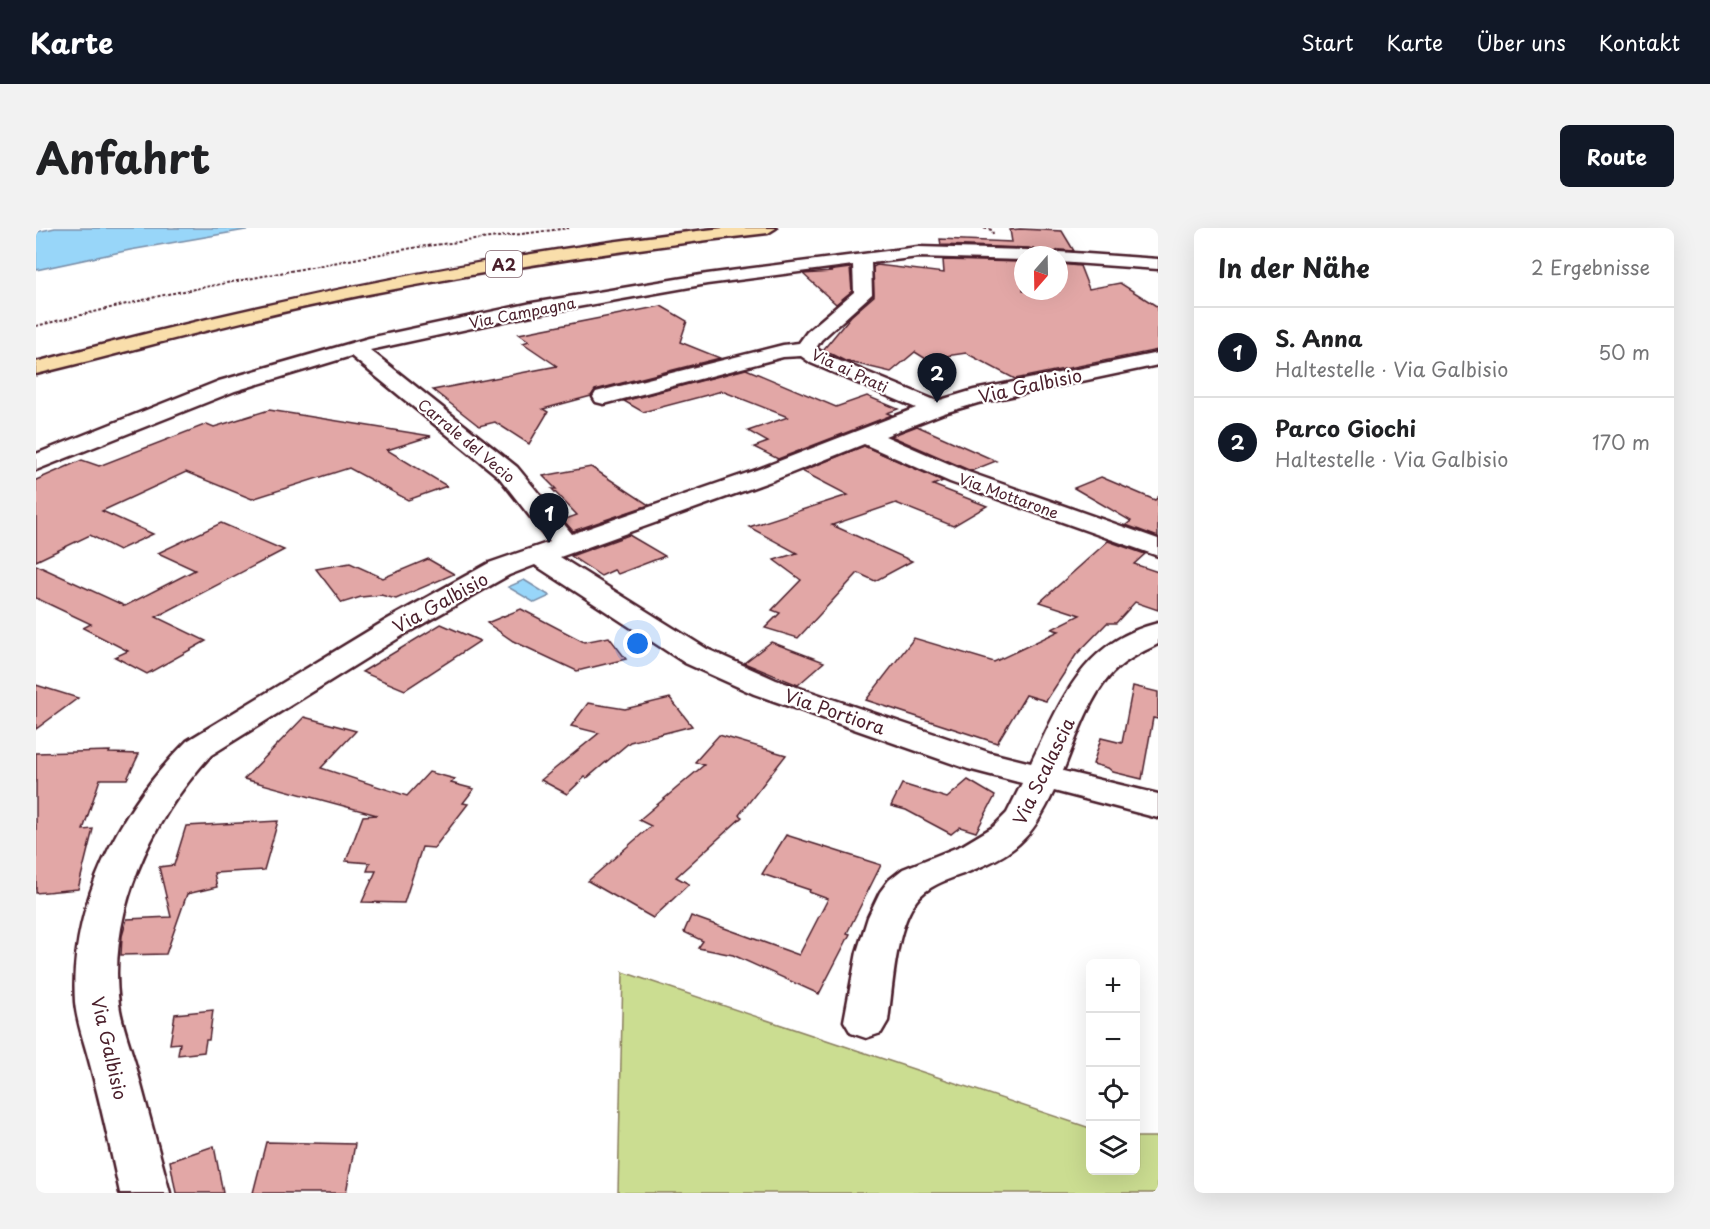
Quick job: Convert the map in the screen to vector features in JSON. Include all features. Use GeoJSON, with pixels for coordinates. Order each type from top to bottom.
{"type":"FeatureCollection","features":[{"type":"Feature","properties":{"kind":"highway","name":"A2"},"geometry":{"type":"LineString","coordinates":[[36,353],[197,312],[324,284],[498,252],[669,228]]}},
{"type":"Feature","properties":{"kind":"highway","name":"A2"},"geometry":{"type":"LineString","coordinates":[[36,368],[145,339],[480,268],[624,245],[768,228]]}},
{"type":"Feature","properties":{"kind":"highway","name":"A2"},"geometry":{"type":"LineString","coordinates":[[36,376],[243,317]]}},
{"type":"Feature","properties":{"kind":"street","name":"Via Campagna"},"geometry":{"type":"LineString","coordinates":[[36,463],[227,386],[354,348],[532,309],[659,287],[931,251],[1014,254]]}},
{"type":"Feature","properties":{"kind":"street"},"geometry":{"type":"LineString","coordinates":[[1068,257],[1158,264]]}},
{"type":"Feature","properties":{"kind":"street","name":"Via ai Prati"},"geometry":{"type":"LineString","coordinates":[[861,259],[863,294],[814,336],[805,349],[818,359],[936,408]]}},
{"type":"Feature","properties":{"kind":"street","name":"Carrale del Vecio"},"geometry":{"type":"LineString","coordinates":[[354,348],[508,472],[568,546]]}},
{"type":"Feature","properties":{"kind":"street"},"geometry":{"type":"LineString","coordinates":[[604,397],[783,351],[805,349]]}},
{"type":"Feature","properties":{"kind":"street","name":"Via Galbisio"},"geometry":{"type":"LineString","coordinates":[[145,1193],[98,1004],[96,980],[98,952],[104,918],[130,844],[152,804],[184,761],[224,731],[447,597],[499,570],[765,475],[936,408],[974,397],[1158,359]]}},
{"type":"Feature","properties":{"kind":"street","name":"Via Mottarone"},"geometry":{"type":"LineString","coordinates":[[863,435],[959,477],[1158,548]]}},
{"type":"Feature","properties":{"kind":"street","name":"Via Portiora"},"geometry":{"type":"LineString","coordinates":[[538,555],[696,656],[765,687],[959,754],[1158,806]]}},
{"type":"Feature","properties":{"kind":"street","name":"Via Scalascia"},"geometry":{"type":"LineString","coordinates":[[866,1021],[880,942],[903,890],[928,873],[974,856],[996,845],[1012,833],[1023,818],[1040,777],[1077,702],[1095,672],[1120,651],[1158,632]]}},
{"type":"Feature","properties":{"kind":"path"},"geometry":{"type":"LineString","coordinates":[[36,326],[168,294],[418,247],[569,228]]}},
{"type":"Feature","properties":{"kind":"green space"},"geometry":{"type":"Polygon","coordinates":[[[623,972],[1086,1127],[1086,1175],[1140,1175],[1140,1137],[1158,1137],[1158,1193],[618,1193],[623,972]]]}},
{"type":"Feature","properties":{"kind":"water"},"geometry":{"type":"Polygon","coordinates":[[[55,228],[257,228],[130,250],[36,270],[36,232],[55,228]]]}},
{"type":"Feature","properties":{"kind":"water"},"geometry":{"type":"Polygon","coordinates":[[[524,580],[550,596],[535,603],[508,587],[524,580]]]}},
{"type":"Feature","properties":{"kind":"building"},"geometry":{"type":"Polygon","coordinates":[[[1010,230],[1062,231],[1074,251],[1068,251],[1068,246],[1014,248],[941,245],[940,239],[1012,242],[1010,230]]]}},
{"type":"Feature","properties":{"kind":"building"},"geometry":{"type":"Polygon","coordinates":[[[943,260],[1014,262],[1014,300],[1068,300],[1068,265],[1080,266],[1089,289],[1120,283],[1158,307],[1158,350],[1015,379],[966,353],[926,359],[915,352],[891,372],[845,361],[823,350],[851,316],[874,296],[873,267],[877,265],[944,273],[943,260]]]}},
{"type":"Feature","properties":{"kind":"building"},"geometry":{"type":"Polygon","coordinates":[[[850,268],[852,291],[836,304],[803,274],[832,272],[828,271],[850,268]]]}},
{"type":"Feature","properties":{"kind":"building"},"geometry":{"type":"Polygon","coordinates":[[[661,306],[687,321],[680,342],[720,358],[595,390],[591,396],[543,409],[548,412],[529,444],[495,422],[479,426],[433,390],[557,366],[523,343],[529,341],[519,334],[661,306]]]}},
{"type":"Feature","properties":{"kind":"building"},"geometry":{"type":"Polygon","coordinates":[[[746,369],[836,407],[867,396],[898,409],[887,413],[892,415],[778,459],[754,447],[768,442],[748,431],[788,417],[722,391],[643,412],[624,401],[746,369]]]}},
{"type":"Feature","properties":{"kind":"building"},"geometry":{"type":"Polygon","coordinates":[[[269,410],[431,436],[387,450],[447,486],[408,500],[349,468],[252,499],[186,472],[102,511],[153,534],[119,550],[90,535],[36,561],[36,480],[82,460],[99,466],[207,424],[214,427],[269,410]]]}},
{"type":"Feature","properties":{"kind":"building"},"geometry":{"type":"Polygon","coordinates":[[[917,426],[996,461],[971,471],[891,436],[917,426]]]}},
{"type":"Feature","properties":{"kind":"building"},"geometry":{"type":"Polygon","coordinates":[[[864,446],[943,481],[933,485],[987,506],[953,526],[896,503],[832,525],[912,561],[875,581],[858,573],[798,638],[765,628],[780,613],[772,610],[801,580],[774,560],[797,553],[749,527],[848,495],[802,471],[864,446]]]}},
{"type":"Feature","properties":{"kind":"building"},"geometry":{"type":"Polygon","coordinates":[[[591,467],[649,505],[573,531],[563,520],[577,515],[543,476],[591,467]]]}},
{"type":"Feature","properties":{"kind":"building"},"geometry":{"type":"Polygon","coordinates":[[[1101,477],[1155,500],[1158,497],[1158,537],[1126,525],[1131,521],[1074,488],[1101,477]]]}},
{"type":"Feature","properties":{"kind":"building"},"geometry":{"type":"Polygon","coordinates":[[[221,523],[284,550],[156,617],[206,641],[147,674],[115,657],[128,651],[83,628],[91,624],[36,598],[36,565],[125,606],[195,570],[158,553],[221,523]]]}},
{"type":"Feature","properties":{"kind":"building"},"geometry":{"type":"Polygon","coordinates":[[[629,535],[665,556],[618,574],[614,570],[601,576],[571,556],[629,535]]]}},
{"type":"Feature","properties":{"kind":"building"},"geometry":{"type":"Polygon","coordinates":[[[1108,541],[1145,554],[1134,564],[1158,572],[1158,610],[1135,602],[1116,623],[1107,623],[1076,655],[1046,701],[1026,695],[997,743],[866,700],[914,638],[994,662],[1059,631],[1052,629],[1080,615],[1040,602],[1108,541]]]}},
{"type":"Feature","properties":{"kind":"building"},"geometry":{"type":"Polygon","coordinates":[[[428,559],[454,574],[396,599],[381,595],[361,597],[342,603],[316,569],[350,563],[383,578],[428,559]]]}},
{"type":"Feature","properties":{"kind":"building"},"geometry":{"type":"Polygon","coordinates":[[[521,609],[584,642],[609,637],[626,659],[577,671],[513,641],[487,623],[521,609]]]}},
{"type":"Feature","properties":{"kind":"building"},"geometry":{"type":"Polygon","coordinates":[[[441,624],[480,641],[405,690],[362,672],[441,624]]]}},
{"type":"Feature","properties":{"kind":"building"},"geometry":{"type":"Polygon","coordinates":[[[771,642],[824,662],[798,685],[744,663],[771,642]]]}},
{"type":"Feature","properties":{"kind":"building"},"geometry":{"type":"Polygon","coordinates":[[[36,685],[78,698],[36,729],[36,685]]]}},
{"type":"Feature","properties":{"kind":"building"},"geometry":{"type":"Polygon","coordinates":[[[1133,686],[1158,692],[1158,719],[1153,718],[1142,779],[1093,764],[1101,738],[1122,743],[1133,686]]]}},
{"type":"Feature","properties":{"kind":"building"},"geometry":{"type":"Polygon","coordinates":[[[670,698],[692,726],[630,742],[567,794],[541,780],[599,733],[571,726],[588,703],[625,709],[670,698]]]}},
{"type":"Feature","properties":{"kind":"building"},"geometry":{"type":"Polygon","coordinates":[[[304,717],[356,731],[321,768],[407,796],[429,772],[455,779],[451,783],[474,789],[463,803],[468,804],[434,848],[422,847],[404,903],[362,902],[376,871],[367,871],[370,863],[346,861],[363,816],[377,815],[244,779],[304,717]]]}},
{"type":"Feature","properties":{"kind":"building"},"geometry":{"type":"Polygon","coordinates":[[[719,735],[786,755],[739,815],[742,817],[676,877],[689,884],[653,918],[588,881],[651,826],[639,820],[704,765],[695,762],[719,735]]]}},
{"type":"Feature","properties":{"kind":"building"},"geometry":{"type":"Polygon","coordinates":[[[110,751],[109,753],[139,754],[127,779],[100,779],[83,830],[93,829],[78,889],[36,893],[36,753],[110,751]]]}},
{"type":"Feature","properties":{"kind":"building"},"geometry":{"type":"Polygon","coordinates":[[[968,780],[995,796],[976,832],[960,827],[951,834],[906,810],[891,806],[902,784],[947,798],[968,780]]]}},
{"type":"Feature","properties":{"kind":"building"},"geometry":{"type":"Polygon","coordinates":[[[278,821],[264,870],[214,873],[217,887],[187,894],[166,954],[121,955],[122,936],[127,919],[171,917],[159,867],[174,865],[186,826],[278,821]]]}},
{"type":"Feature","properties":{"kind":"building"},"geometry":{"type":"Polygon","coordinates":[[[786,835],[881,865],[847,933],[850,934],[819,994],[733,955],[698,948],[703,941],[684,932],[691,916],[799,955],[828,899],[809,892],[810,890],[762,874],[786,835]]]}},
{"type":"Feature","properties":{"kind":"building"},"geometry":{"type":"Polygon","coordinates":[[[213,1010],[209,1040],[206,1040],[204,1052],[178,1055],[180,1043],[170,1044],[175,1014],[213,1010]]]}},
{"type":"Feature","properties":{"kind":"building"},"geometry":{"type":"Polygon","coordinates":[[[266,1142],[355,1144],[346,1193],[253,1193],[266,1142]]]}},
{"type":"Feature","properties":{"kind":"building"},"geometry":{"type":"Polygon","coordinates":[[[214,1146],[223,1193],[176,1193],[170,1161],[214,1146]]]}},
{"type":"Feature","properties":{"kind":"place","name":"Parco Giochi"},"geometry":{"type":"Point","coordinates":[937,403]}},
{"type":"Feature","properties":{"kind":"place","name":"S. Anna"},"geometry":{"type":"Point","coordinates":[549,543]}}]}
